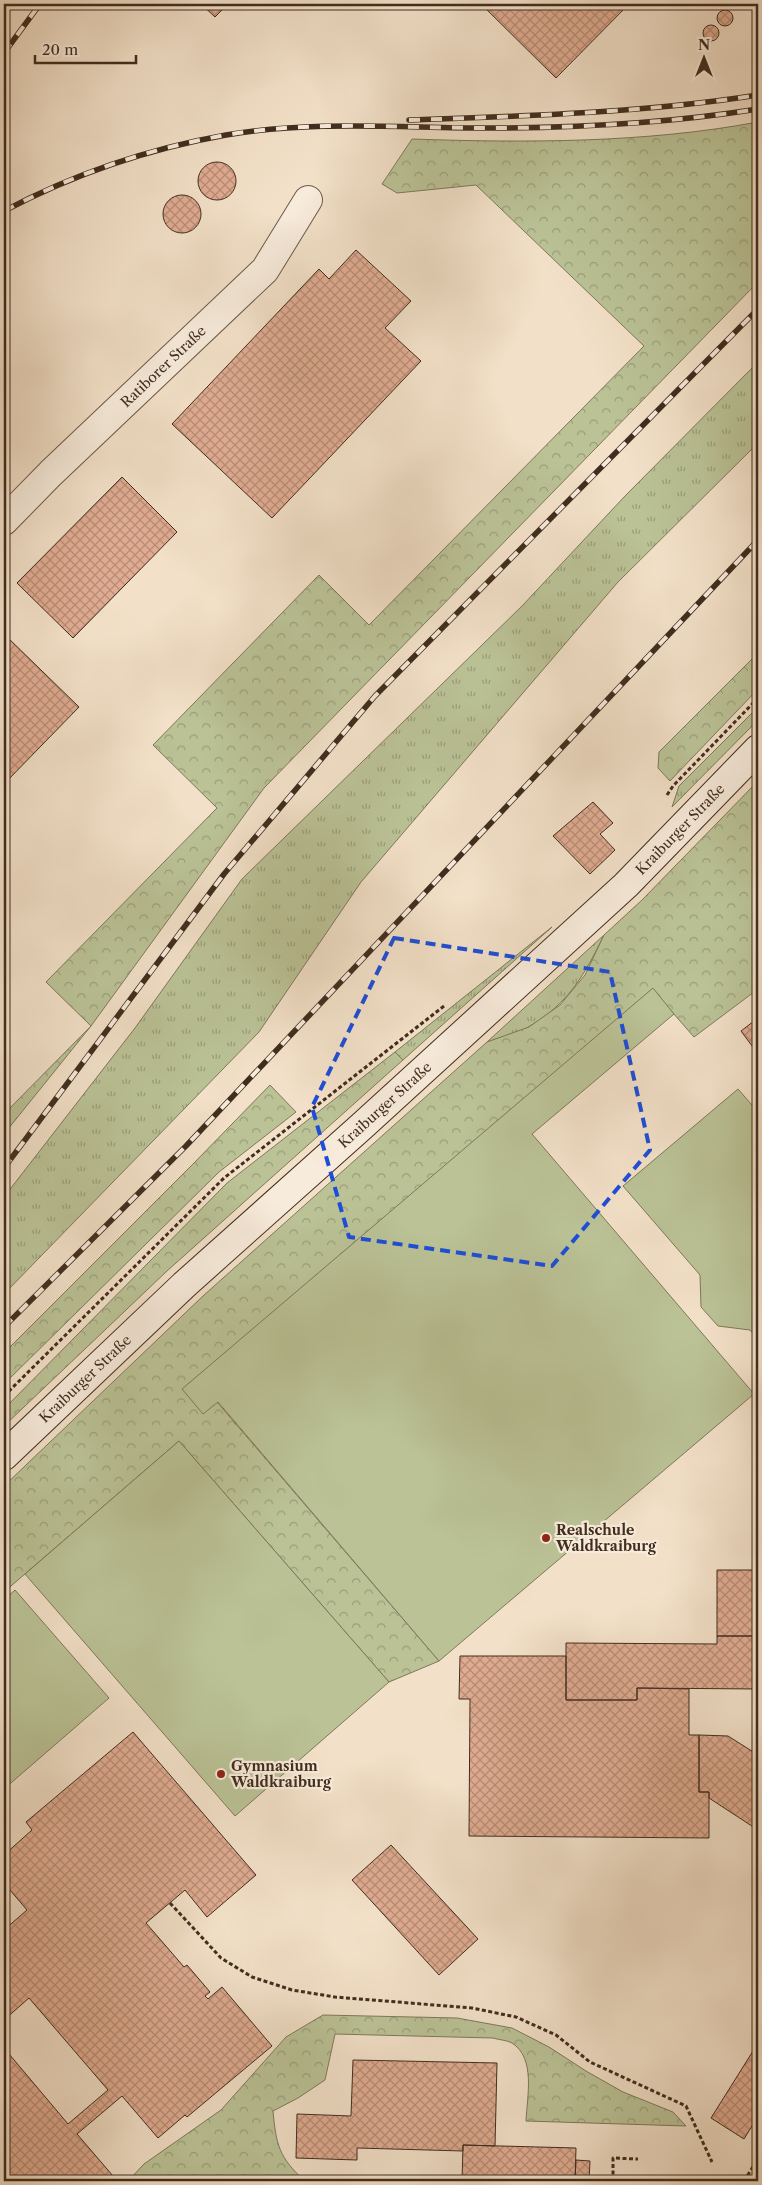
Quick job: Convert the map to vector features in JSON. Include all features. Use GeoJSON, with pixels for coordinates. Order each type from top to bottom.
{"type":"FeatureCollection","features":[{"type":"Feature","properties":{"kind":"main road","name":"Ratiborer Straße"},"geometry":{"type":"LineString","coordinates":[[4,521],[58,466],[265,270],[308,200]]}},
{"type":"Feature","properties":{"kind":"main road","name":"Kraiburger Straße"},"geometry":{"type":"LineString","coordinates":[[4,1456],[184,1285],[370,1120],[626,885],[758,749]]}},
{"type":"Feature","properties":{"kind":"path"},"geometry":{"type":"LineString","coordinates":[[663,803],[673,786],[758,698]]}},
{"type":"Feature","properties":{"kind":"path"},"geometry":{"type":"LineString","coordinates":[[4,1396],[224,1178],[446,1004]]}},
{"type":"Feature","properties":{"kind":"path"},"geometry":{"type":"LineString","coordinates":[[170,1903],[221,1958],[252,1977],[292,1990],[335,1997],[472,2008],[516,2017],[556,2035],[590,2062],[686,2106],[712,2162]]}},
{"type":"Feature","properties":{"kind":"path"},"geometry":{"type":"LineString","coordinates":[[613,2181],[613,2158],[638,2159]]}},
{"type":"Feature","properties":{"kind":"path"},"geometry":{"type":"LineString","coordinates":[[744,2181],[758,2159]]}},
{"type":"Feature","properties":{"kind":"highlighted area"},"geometry":{"type":"Polygon","coordinates":[[[394,938],[610,972],[650,1150],[552,1266],[349,1237],[312,1107],[394,938]]]}},
{"type":"Feature","properties":{"kind":"green space"},"geometry":{"type":"Polygon","coordinates":[[[758,122],[758,282],[264,788],[91,1026],[46,982],[217,808],[153,745],[319,575],[369,625],[644,346],[476,185],[397,193],[382,184],[412,139],[542,141],[629,138],[716,129],[758,122]]]}},
{"type":"Feature","properties":{"kind":"green space"},"geometry":{"type":"Polygon","coordinates":[[[758,362],[758,443],[618,582],[361,882],[259,1032],[4,1294],[4,1197],[135,1028],[242,879],[522,606],[625,496],[758,362]]]}},
{"type":"Feature","properties":{"kind":"green space"},"geometry":{"type":"Polygon","coordinates":[[[758,653],[758,689],[670,781],[658,768],[659,752],[758,653]]]}},
{"type":"Feature","properties":{"kind":"green space"},"geometry":{"type":"Polygon","coordinates":[[[758,707],[758,720],[672,807],[679,786],[758,707]]]}},
{"type":"Feature","properties":{"kind":"green space"},"geometry":{"type":"Polygon","coordinates":[[[758,781],[758,989],[694,1037],[652,989],[217,1402],[439,1661],[389,1682],[179,1441],[4,1592],[4,1486],[203,1296],[487,1042],[529,1027],[560,1005],[585,975],[604,935],[642,900],[758,781]]]}},
{"type":"Feature","properties":{"kind":"green space"},"geometry":{"type":"Polygon","coordinates":[[[552,927],[403,1060],[395,1052],[552,927]]]}},
{"type":"Feature","properties":{"kind":"green space"},"geometry":{"type":"Polygon","coordinates":[[[604,935],[583,975],[555,1008],[525,1029],[487,1042],[604,935]]]}},
{"type":"Feature","properties":{"kind":"green space"},"geometry":{"type":"Polygon","coordinates":[[[653,988],[674,1014],[532,1134],[754,1394],[439,1661],[218,1402],[203,1414],[182,1389],[653,988]]]}},
{"type":"Feature","properties":{"kind":"green space"},"geometry":{"type":"Polygon","coordinates":[[[91,1026],[4,1134],[4,1114],[91,1026]]]}},
{"type":"Feature","properties":{"kind":"green space"},"geometry":{"type":"Polygon","coordinates":[[[395,1052],[403,1060],[167,1271],[4,1426],[4,1409],[227,1183],[395,1052]]]}},
{"type":"Feature","properties":{"kind":"green space"},"geometry":{"type":"Polygon","coordinates":[[[270,1085],[296,1112],[219,1172],[4,1384],[4,1353],[270,1085]]]}},
{"type":"Feature","properties":{"kind":"green space"},"geometry":{"type":"Polygon","coordinates":[[[738,1089],[758,1112],[758,1339],[750,1330],[718,1326],[701,1307],[700,1275],[623,1186],[738,1089]]]}},
{"type":"Feature","properties":{"kind":"green space"},"geometry":{"type":"Polygon","coordinates":[[[179,1441],[389,1682],[235,1816],[25,1574],[179,1441]]]}},
{"type":"Feature","properties":{"kind":"green space"},"geometry":{"type":"Polygon","coordinates":[[[15,1590],[109,1698],[4,1789],[4,1600],[15,1590]]]}},
{"type":"Feature","properties":{"kind":"green space"},"geometry":{"type":"Polygon","coordinates":[[[323,2015],[457,2018],[512,2028],[549,2047],[623,2092],[673,2112],[686,2126],[526,2121],[527,2068],[520,2050],[508,2041],[493,2038],[335,2034],[325,2080],[298,2098],[273,2111],[280,2150],[289,2165],[305,2181],[230,2181],[227,2177],[196,2177],[190,2181],[128,2181],[144,2164],[221,2110],[286,2037],[323,2015]]]}},
{"type":"Feature","properties":{"kind":"building"},"geometry":{"type":"Polygon","coordinates":[[[201,4],[228,4],[215,17],[201,4]]]}},
{"type":"Feature","properties":{"kind":"building"},"geometry":{"type":"Polygon","coordinates":[[[481,4],[629,4],[556,78],[481,4]]]}},
{"type":"Feature","properties":{"kind":"building"},"geometry":{"type":"Polygon","coordinates":[[[722,10],[728,10],[733,15],[731,24],[722,26],[717,21],[717,15],[722,10]]]}},
{"type":"Feature","properties":{"kind":"building"},"geometry":{"type":"Polygon","coordinates":[[[708,25],[714,25],[719,30],[717,39],[708,41],[703,36],[703,30],[708,25]]]}},
{"type":"Feature","properties":{"kind":"building"},"geometry":{"type":"Polygon","coordinates":[[[217,162],[231,167],[236,181],[231,195],[217,200],[203,195],[198,181],[203,167],[217,162]]]}},
{"type":"Feature","properties":{"kind":"building"},"geometry":{"type":"Polygon","coordinates":[[[182,195],[196,200],[201,214],[196,228],[182,233],[168,228],[163,214],[168,200],[182,195]]]}},
{"type":"Feature","properties":{"kind":"building"},"geometry":{"type":"Polygon","coordinates":[[[356,250],[411,301],[385,328],[421,361],[272,518],[172,424],[319,269],[329,279],[356,250]]]}},
{"type":"Feature","properties":{"kind":"building"},"geometry":{"type":"Polygon","coordinates":[[[122,477],[177,532],[73,638],[17,583],[122,477]]]}},
{"type":"Feature","properties":{"kind":"building"},"geometry":{"type":"Polygon","coordinates":[[[4,634],[79,707],[4,784],[4,634]]]}},
{"type":"Feature","properties":{"kind":"building"},"geometry":{"type":"Polygon","coordinates":[[[593,802],[613,823],[600,834],[615,850],[590,874],[553,836],[593,802]]]}},
{"type":"Feature","properties":{"kind":"building"},"geometry":{"type":"Polygon","coordinates":[[[758,1018],[758,1054],[741,1031],[758,1018]]]}},
{"type":"Feature","properties":{"kind":"building"},"geometry":{"type":"Polygon","coordinates":[[[717,1570],[758,1570],[758,1636],[717,1636],[717,1570]]]}},
{"type":"Feature","properties":{"kind":"building"},"geometry":{"type":"Polygon","coordinates":[[[717,1636],[758,1636],[758,1689],[637,1688],[637,1700],[566,1700],[566,1643],[717,1644],[717,1636]]]}},
{"type":"Feature","properties":{"kind":"building"},"geometry":{"type":"Polygon","coordinates":[[[460,1656],[566,1656],[566,1700],[637,1700],[637,1688],[689,1689],[689,1735],[699,1735],[699,1792],[709,1792],[709,1838],[469,1836],[470,1699],[459,1699],[460,1656]]]}},
{"type":"Feature","properties":{"kind":"building"},"geometry":{"type":"Polygon","coordinates":[[[133,1732],[256,1875],[207,1917],[185,1890],[146,1923],[184,1967],[187,1965],[210,1992],[205,1996],[208,1999],[222,1987],[272,2046],[187,2117],[185,2115],[158,2138],[122,2096],[77,2134],[113,2176],[107,2181],[4,2181],[4,2048],[68,2124],[108,2090],[29,1998],[4,2020],[4,1930],[27,1910],[4,1883],[4,1855],[32,1830],[26,1822],[133,1732]]]}},
{"type":"Feature","properties":{"kind":"building"},"geometry":{"type":"Polygon","coordinates":[[[699,1735],[728,1736],[758,1755],[758,1830],[709,1798],[709,1792],[699,1792],[699,1735]]]}},
{"type":"Feature","properties":{"kind":"building"},"geometry":{"type":"Polygon","coordinates":[[[391,1845],[478,1939],[439,1975],[352,1880],[391,1845]]]}},
{"type":"Feature","properties":{"kind":"building"},"geometry":{"type":"Polygon","coordinates":[[[758,2043],[758,2116],[744,2139],[711,2118],[758,2043]]]}},
{"type":"Feature","properties":{"kind":"building"},"geometry":{"type":"Polygon","coordinates":[[[353,2060],[497,2063],[495,2146],[463,2145],[463,2151],[357,2148],[357,2160],[296,2158],[297,2114],[351,2116],[353,2060]]]}},
{"type":"Feature","properties":{"kind":"building"},"geometry":{"type":"Polygon","coordinates":[[[463,2145],[576,2148],[575,2181],[462,2181],[463,2145]]]}},
{"type":"Feature","properties":{"kind":"building"},"geometry":{"type":"Polygon","coordinates":[[[576,2160],[590,2161],[589,2181],[575,2181],[576,2160]]]}},
{"type":"Feature","properties":{"kind":"railway"},"geometry":{"type":"LineString","coordinates":[[4,10],[10,4]]}},
{"type":"Feature","properties":{"kind":"railway"},"geometry":{"type":"LineString","coordinates":[[4,53],[40,4]]}},
{"type":"Feature","properties":{"kind":"railway"},"geometry":{"type":"LineString","coordinates":[[409,120],[628,110],[758,95]]}},
{"type":"Feature","properties":{"kind":"railway"},"geometry":{"type":"LineString","coordinates":[[4,211],[57,185],[139,155],[197,141],[259,130],[324,126],[488,128],[590,126],[691,118],[758,109]]}},
{"type":"Feature","properties":{"kind":"railway"},"geometry":{"type":"LineString","coordinates":[[4,1168],[224,874],[375,696],[758,309]]}},
{"type":"Feature","properties":{"kind":"railway"},"geometry":{"type":"LineString","coordinates":[[4,1327],[186,1146],[758,540]]}},
{"type":"Feature","properties":{"kind":"place","name":"Realschule Waldkraiburg"},"geometry":{"type":"Point","coordinates":[546,1538]}},
{"type":"Feature","properties":{"kind":"place","name":"Gymnasium Waldkraiburg"},"geometry":{"type":"Point","coordinates":[221,1774]}}]}
